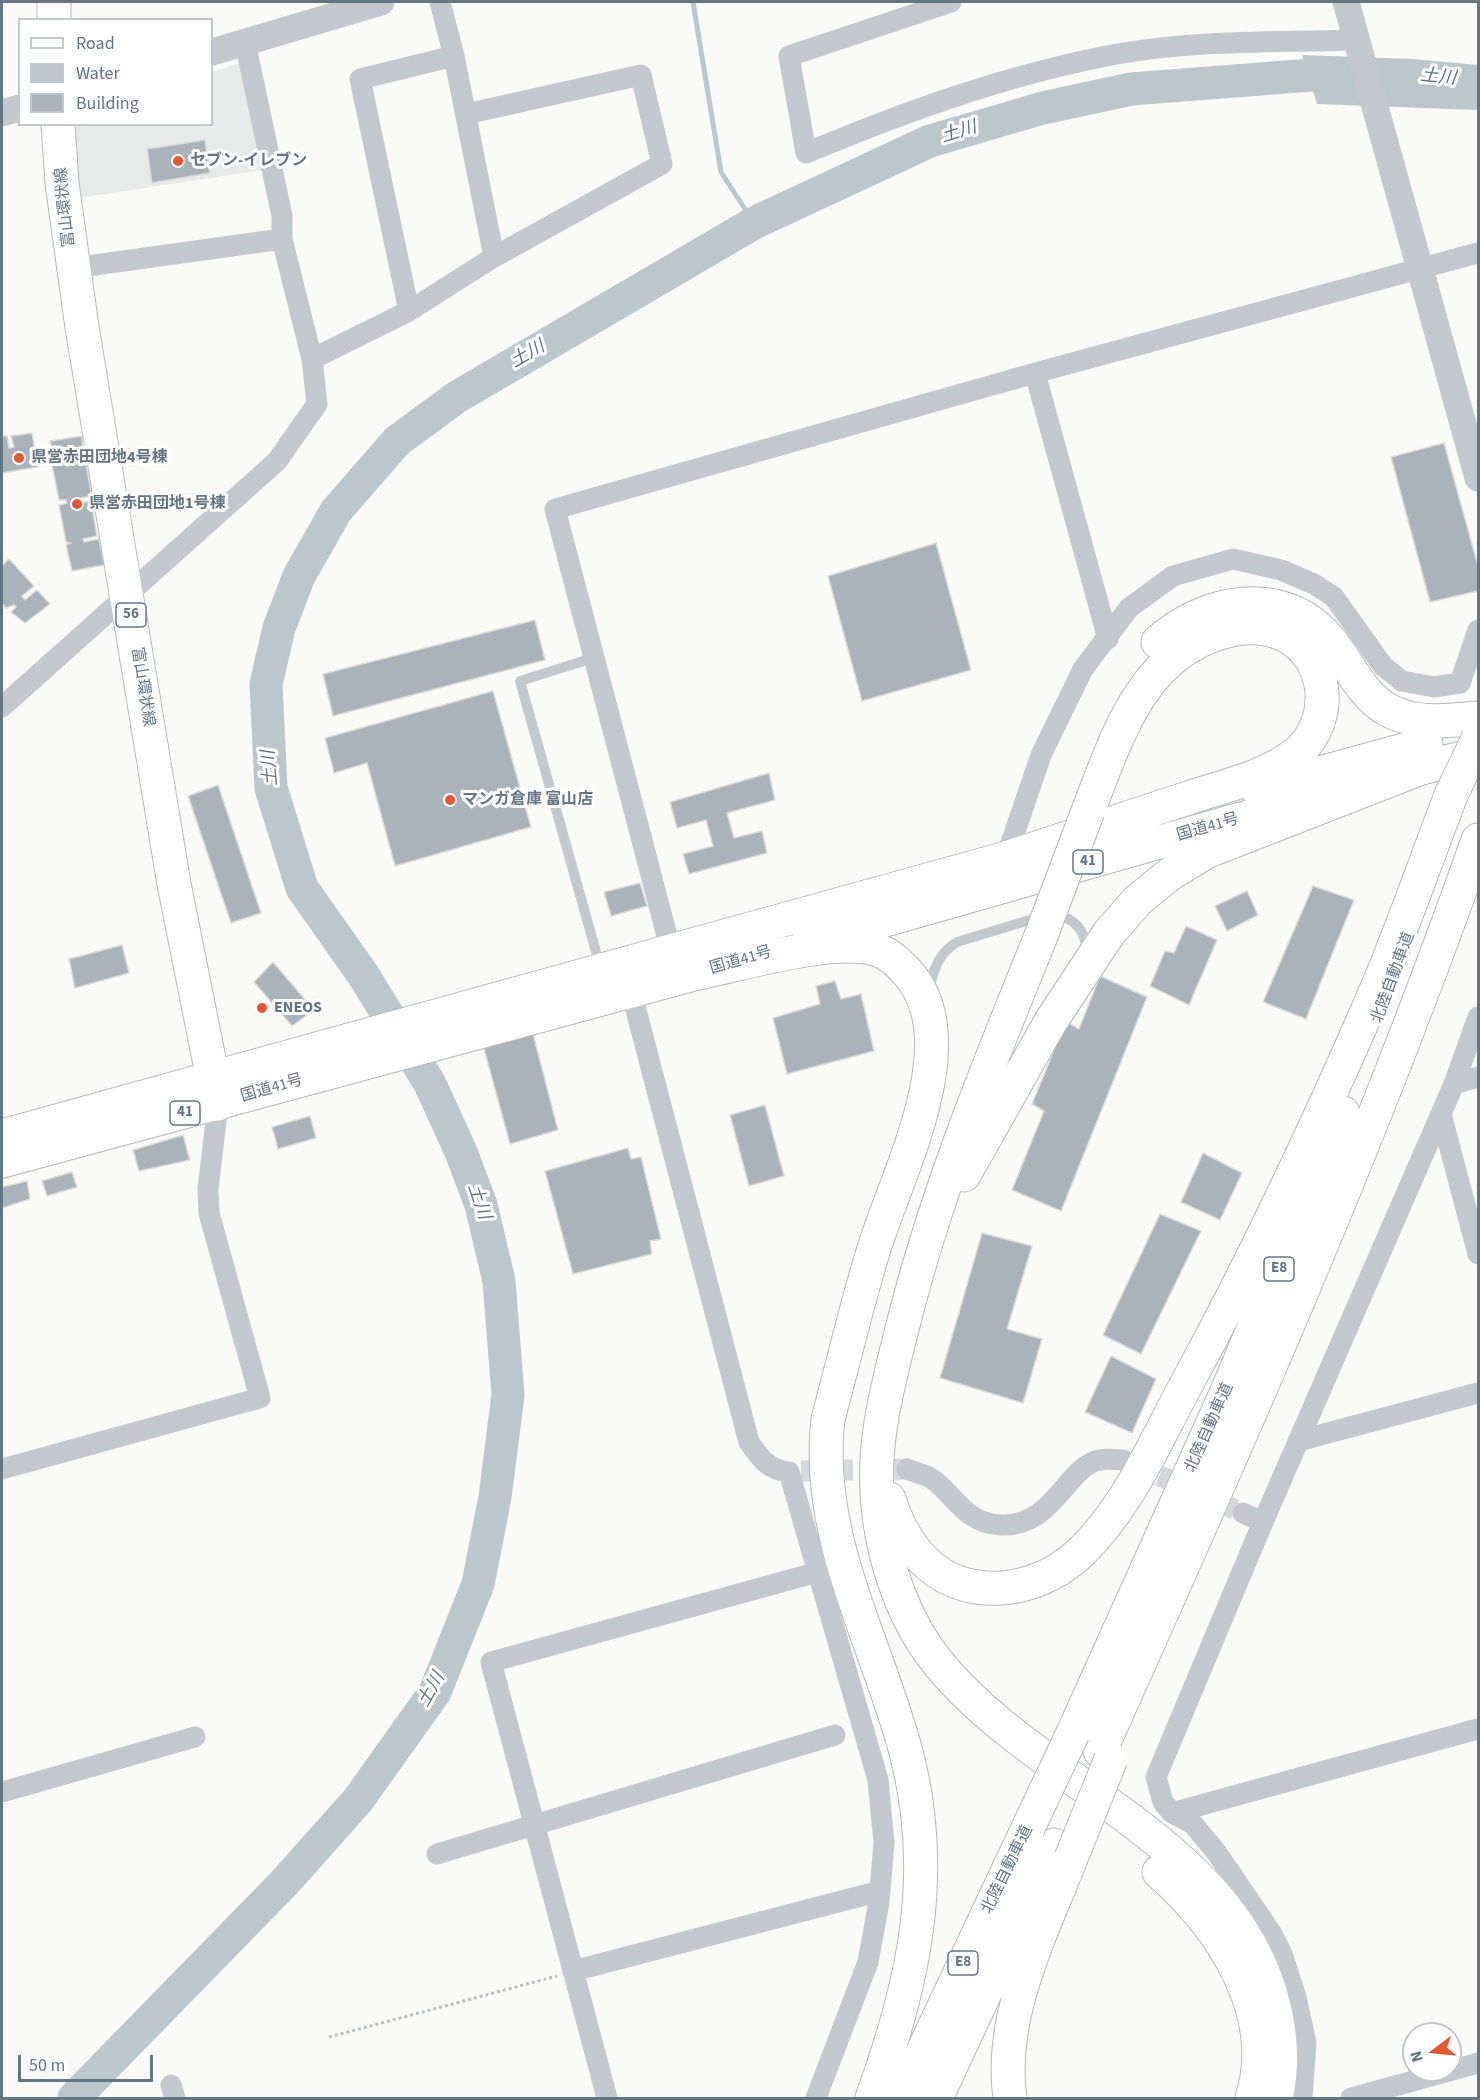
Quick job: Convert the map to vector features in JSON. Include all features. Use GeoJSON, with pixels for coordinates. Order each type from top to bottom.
{"type":"FeatureCollection","features":[{"type":"Feature","properties":{"kind":"main road"},"geometry":{"type":"LineString","coordinates":[[54,2],[54,18]]}},
{"type":"Feature","properties":{"kind":"main road","name":"富山環状線"},"geometry":{"type":"LineString","coordinates":[[58,126],[73,268],[174,884],[214,1091]]}},
{"type":"Feature","properties":{"kind":"main road"},"geometry":{"type":"LineString","coordinates":[[1276,2098],[1281,2076],[1281,2043],[1276,2010],[1266,1978],[1234,1918],[1183,1862],[998,1725],[943,1670],[916,1630],[898,1592],[885,1552],[878,1513],[876,1475],[883,1402],[919,1260],[1028,943],[1077,814],[1107,712],[1134,668],[1148,651],[1175,629],[1203,613],[1221,607],[1260,603],[1297,614],[1327,636],[1374,700],[1401,716],[1434,720],[1479,718]]}},
{"type":"Feature","properties":{"kind":"main road"},"geometry":{"type":"LineString","coordinates":[[1006,858],[1238,781],[1280,764],[1309,741],[1321,718],[1323,692],[1318,672],[1309,656],[1281,634],[1264,628],[1219,633],[1197,641],[1160,670],[1127,717],[1077,814]]}},
{"type":"Feature","properties":{"kind":"main road","name":"国道41号"},"geometry":{"type":"LineString","coordinates":[[2,1161],[214,1091],[475,1018],[601,970],[1479,730]]}},
{"type":"Feature","properties":{"kind":"main road","name":"北陸自動車道"},"geometry":{"type":"LineString","coordinates":[[936,2098],[1051,1844],[1073,1733],[1229,1387],[1297,1227],[1357,1078],[1456,795],[1479,740]]}},
{"type":"Feature","properties":{"kind":"main road","name":"国道41号"},"geometry":{"type":"LineString","coordinates":[[475,1018],[631,991],[1424,766],[1479,754]]}},
{"type":"Feature","properties":{"kind":"main road"},"geometry":{"type":"LineString","coordinates":[[919,1260],[948,1202],[1082,972],[1109,933],[1138,900],[1170,874],[1206,852],[1424,766]]}},
{"type":"Feature","properties":{"kind":"main road"},"geometry":{"type":"LineString","coordinates":[[883,1402],[882,1464],[894,1515],[905,1538],[919,1556],[938,1572],[967,1585],[983,1588],[1008,1588],[1035,1582],[1059,1570],[1088,1545],[1104,1528],[1128,1491],[1216,1330],[1275,1210],[1372,998],[1456,795]]}},
{"type":"Feature","properties":{"kind":"main road","name":"北陸自動車道"},"geometry":{"type":"LineString","coordinates":[[901,2098],[1106,1755],[1382,1097],[1479,840]]}},
{"type":"Feature","properties":{"kind":"main road"},"geometry":{"type":"LineString","coordinates":[[873,1250],[945,1126],[1028,943]]}},
{"type":"Feature","properties":{"kind":"main road"},"geometry":{"type":"LineString","coordinates":[[698,973],[811,950],[857,946],[879,950],[899,963],[915,980],[927,1003],[932,1029],[931,1060],[924,1098],[873,1250],[835,1394],[825,1444],[827,1489],[833,1521],[855,1601],[906,1752],[916,1798],[921,1842],[918,1934],[895,2029],[872,2098]]}},
{"type":"Feature","properties":{"kind":"main road","name":"国道41号"},"geometry":{"type":"LineString","coordinates":[[2,1136],[214,1091]]}},
{"type":"Feature","properties":{"kind":"main road"},"geometry":{"type":"LineString","coordinates":[[835,1394],[838,1454],[850,1503],[876,1589],[908,1653],[927,1682],[982,1737],[1138,1854],[1175,1886],[1201,1914],[1231,1958],[1248,1996],[1255,2025],[1258,2055],[1252,2098]]}},
{"type":"Feature","properties":{"kind":"main road"},"geometry":{"type":"LineString","coordinates":[[1010,2098],[1007,2078],[1009,2044],[1016,2009],[1030,1963],[1051,1844]]}},
{"type":"Feature","properties":{"kind":"street"},"geometry":{"type":"LineString","coordinates":[[213,52],[381,2]]}},
{"type":"Feature","properties":{"kind":"street"},"geometry":{"type":"LineString","coordinates":[[440,2],[454,56],[494,257]]}},
{"type":"Feature","properties":{"kind":"street"},"geometry":{"type":"LineString","coordinates":[[951,2],[789,56],[806,153],[959,94],[1038,71],[1118,54],[1190,46],[1358,43]]}},
{"type":"Feature","properties":{"kind":"street"},"geometry":{"type":"LineString","coordinates":[[1346,2],[1479,478]]}},
{"type":"Feature","properties":{"kind":"street"},"geometry":{"type":"LineString","coordinates":[[2,707],[277,461],[317,404],[312,358],[282,239],[282,216],[244,42]]}},
{"type":"Feature","properties":{"kind":"street"},"geometry":{"type":"LineString","coordinates":[[409,311],[360,79],[454,56]]}},
{"type":"Feature","properties":{"kind":"street"},"geometry":{"type":"LineString","coordinates":[[312,358],[409,311],[494,257],[662,164],[642,75],[466,114]]}},
{"type":"Feature","properties":{"kind":"street"},"geometry":{"type":"LineString","coordinates":[[2,113],[18,109]]}},
{"type":"Feature","properties":{"kind":"street"},"geometry":{"type":"LineString","coordinates":[[73,268],[282,239]]}},
{"type":"Feature","properties":{"kind":"street"},"geometry":{"type":"LineString","coordinates":[[671,951],[555,509],[1035,373],[1479,254]]}},
{"type":"Feature","properties":{"kind":"street"},"geometry":{"type":"LineString","coordinates":[[1035,373],[1108,639]]}},
{"type":"Feature","properties":{"kind":"street"},"geometry":{"type":"LineString","coordinates":[[1006,858],[1041,755],[1083,669],[1108,639],[1129,608],[1152,589],[1173,576],[1233,559],[1281,570],[1314,584],[1335,597],[1383,666],[1402,681],[1434,687],[1460,683],[1479,630]]}},
{"type":"Feature","properties":{"kind":"street"},"geometry":{"type":"LineString","coordinates":[[631,991],[749,1442],[763,1463],[780,1472],[795,1472],[818,1572],[878,1780],[884,1843],[880,1891],[868,1962],[816,2098]]}},
{"type":"Feature","properties":{"kind":"street"},"geometry":{"type":"LineString","coordinates":[[1302,2098],[1306,2043],[1296,1997],[1282,1954],[1272,1934],[1217,1852],[1193,1824],[1172,1813],[1163,1802],[1156,1777],[1263,1522],[1454,1084],[1479,1017]]}},
{"type":"Feature","properties":{"kind":"street"},"geometry":{"type":"LineString","coordinates":[[1454,1084],[1479,1077]]}},
{"type":"Feature","properties":{"kind":"street"},"geometry":{"type":"LineString","coordinates":[[2,1469],[260,1398],[209,1213],[208,1189],[214,1091]]}},
{"type":"Feature","properties":{"kind":"street"},"geometry":{"type":"LineString","coordinates":[[1441,1114],[1479,1254]]}},
{"type":"Feature","properties":{"kind":"street"},"geometry":{"type":"LineString","coordinates":[[1298,1441],[1479,1393]]}},
{"type":"Feature","properties":{"kind":"street"},"geometry":{"type":"LineString","coordinates":[[907,1470],[930,1478],[954,1503],[975,1518],[1000,1525],[1026,1520],[1050,1507],[1084,1467],[1099,1460],[1123,1460]]}},
{"type":"Feature","properties":{"kind":"street"},"geometry":{"type":"LineString","coordinates":[[1243,1513],[1263,1522]]}},
{"type":"Feature","properties":{"kind":"street"},"geometry":{"type":"LineString","coordinates":[[607,2098],[491,1662],[818,1572]]}},
{"type":"Feature","properties":{"kind":"street"},"geometry":{"type":"LineString","coordinates":[[1172,1813],[1479,1729]]}},
{"type":"Feature","properties":{"kind":"street"},"geometry":{"type":"LineString","coordinates":[[437,1854],[835,1735]]}},
{"type":"Feature","properties":{"kind":"street"},"geometry":{"type":"LineString","coordinates":[[2,1792],[195,1737]]}},
{"type":"Feature","properties":{"kind":"street"},"geometry":{"type":"LineString","coordinates":[[573,1971],[880,1891]]}},
{"type":"Feature","properties":{"kind":"street"},"geometry":{"type":"LineString","coordinates":[[1351,2098],[1479,2062]]}},
{"type":"Feature","properties":{"kind":"lane"},"geometry":{"type":"LineString","coordinates":[[594,658],[520,681],[601,970]]}},
{"type":"Feature","properties":{"kind":"lane"},"geometry":{"type":"LineString","coordinates":[[927,1003],[933,972],[947,948],[957,942],[1043,916],[1056,915],[1068,918],[1083,930],[1088,951],[1082,972]]}},
{"type":"Feature","properties":{"kind":"path"},"geometry":{"type":"LineString","coordinates":[[329,2037],[573,1971]]}},
{"type":"Feature","properties":{"kind":"shaded area"},"geometry":{"type":"Polygon","coordinates":[[[240,63],[264,170],[79,198],[74,126],[213,126],[213,72],[240,63]]]}},
{"type":"Feature","properties":{"kind":"water"},"geometry":{"type":"Polygon","coordinates":[[[1302,55],[1412,59],[1478,65],[1478,110],[1317,104],[1302,55]]]}},
{"type":"Feature","properties":{"kind":"building","name":"セブン-イレブン"},"geometry":{"type":"Polygon","coordinates":[[[205,140],[210,173],[152,183],[147,149],[205,140]]]}},
{"type":"Feature","properties":{"kind":"building","name":"県営赤田団地4号棟"},"geometry":{"type":"Polygon","coordinates":[[[32,433],[38,467],[2,473],[2,436],[7,436],[9,448],[14,447],[11,436],[32,433]]]}},
{"type":"Feature","properties":{"kind":"building","name":"県営赤田団地1号棟"},"geometry":{"type":"Polygon","coordinates":[[[82,436],[83,455],[71,457],[72,462],[85,459],[92,496],[76,499],[77,503],[91,501],[97,536],[83,539],[84,542],[99,539],[104,565],[72,571],[66,545],[71,543],[66,542],[59,505],[67,503],[66,500],[59,500],[52,465],[60,462],[59,459],[54,461],[50,441],[82,436]]]}},
{"type":"Feature","properties":{"kind":"building"},"geometry":{"type":"Polygon","coordinates":[[[1444,443],[1478,566],[1478,591],[1430,602],[1391,457],[1444,443]]]}},
{"type":"Feature","properties":{"kind":"building"},"geometry":{"type":"Polygon","coordinates":[[[936,543],[971,670],[862,701],[828,576],[936,543]]]}},
{"type":"Feature","properties":{"kind":"building"},"geometry":{"type":"Polygon","coordinates":[[[9,559],[34,586],[22,596],[25,600],[37,590],[50,604],[25,623],[11,612],[16,607],[14,605],[6,608],[2,603],[2,566],[9,559]]]}},
{"type":"Feature","properties":{"kind":"building"},"geometry":{"type":"Polygon","coordinates":[[[535,620],[545,660],[333,716],[323,674],[535,620]]]}},
{"type":"Feature","properties":{"kind":"building","name":"マンガ倉庫 富山店"},"geometry":{"type":"Polygon","coordinates":[[[493,691],[531,827],[395,866],[367,763],[334,773],[325,738],[493,691]]]}},
{"type":"Feature","properties":{"kind":"building"},"geometry":{"type":"Polygon","coordinates":[[[769,773],[775,800],[727,813],[734,838],[762,831],[767,853],[689,874],[683,854],[713,846],[706,820],[677,828],[670,802],[769,773]]]}},
{"type":"Feature","properties":{"kind":"building"},"geometry":{"type":"Polygon","coordinates":[[[218,785],[261,913],[231,923],[188,796],[218,785]]]}},
{"type":"Feature","properties":{"kind":"building"},"geometry":{"type":"Polygon","coordinates":[[[640,883],[647,906],[611,916],[604,892],[640,883]]]}},
{"type":"Feature","properties":{"kind":"building"},"geometry":{"type":"Polygon","coordinates":[[[1313,886],[1354,900],[1306,1019],[1263,1002],[1313,886]]]}},
{"type":"Feature","properties":{"kind":"building"},"geometry":{"type":"Polygon","coordinates":[[[1247,891],[1258,915],[1227,931],[1215,906],[1247,891]]]}},
{"type":"Feature","properties":{"kind":"building"},"geometry":{"type":"Polygon","coordinates":[[[1186,926],[1217,940],[1189,1005],[1150,986],[1165,951],[1174,953],[1186,926]]]}},
{"type":"Feature","properties":{"kind":"building"},"geometry":{"type":"Polygon","coordinates":[[[122,945],[129,973],[75,988],[69,959],[122,945]]]}},
{"type":"Feature","properties":{"kind":"building"},"geometry":{"type":"Polygon","coordinates":[[[273,962],[314,1010],[292,1026],[254,982],[273,962]]]}},
{"type":"Feature","properties":{"kind":"building"},"geometry":{"type":"Polygon","coordinates":[[[1100,976],[1147,997],[1061,1211],[1012,1190],[1044,1111],[1032,1104],[1066,1021],[1079,1029],[1100,976]]]}},
{"type":"Feature","properties":{"kind":"building"},"geometry":{"type":"Polygon","coordinates":[[[835,981],[841,999],[861,994],[874,1051],[787,1074],[773,1018],[820,1004],[816,986],[835,981]]]}},
{"type":"Feature","properties":{"kind":"building"},"geometry":{"type":"Polygon","coordinates":[[[532,1030],[558,1130],[510,1144],[483,1045],[532,1030]]]}},
{"type":"Feature","properties":{"kind":"building"},"geometry":{"type":"Polygon","coordinates":[[[765,1105],[784,1176],[749,1186],[730,1115],[765,1105]]]}},
{"type":"Feature","properties":{"kind":"building"},"geometry":{"type":"Polygon","coordinates":[[[310,1116],[316,1138],[278,1149],[272,1127],[310,1116]]]}},
{"type":"Feature","properties":{"kind":"building"},"geometry":{"type":"Polygon","coordinates":[[[183,1135],[190,1160],[139,1171],[133,1150],[183,1135]]]}},
{"type":"Feature","properties":{"kind":"building"},"geometry":{"type":"Polygon","coordinates":[[[628,1148],[631,1159],[641,1157],[661,1239],[650,1241],[652,1254],[573,1274],[545,1171],[628,1148]]]}},
{"type":"Feature","properties":{"kind":"building"},"geometry":{"type":"Polygon","coordinates":[[[1203,1153],[1242,1173],[1220,1220],[1181,1202],[1203,1153]]]}},
{"type":"Feature","properties":{"kind":"building"},"geometry":{"type":"Polygon","coordinates":[[[72,1172],[77,1187],[47,1196],[42,1181],[72,1172]]]}},
{"type":"Feature","properties":{"kind":"building"},"geometry":{"type":"Polygon","coordinates":[[[27,1181],[30,1199],[2,1208],[2,1187],[27,1181]]]}},
{"type":"Feature","properties":{"kind":"building"},"geometry":{"type":"Polygon","coordinates":[[[1160,1214],[1201,1231],[1141,1354],[1103,1335],[1160,1214]]]}},
{"type":"Feature","properties":{"kind":"building"},"geometry":{"type":"Polygon","coordinates":[[[982,1233],[1032,1246],[1007,1329],[1042,1339],[1023,1403],[940,1378],[982,1233]]]}},
{"type":"Feature","properties":{"kind":"building"},"geometry":{"type":"Polygon","coordinates":[[[1111,1356],[1156,1379],[1132,1433],[1085,1412],[1111,1356]]]}},
{"type":"Feature","properties":{"kind":"waterway"},"geometry":{"type":"LineString","coordinates":[[693,2],[721,172],[754,223]]}},
{"type":"Feature","properties":{"kind":"waterway","name":"土川"},"geometry":{"type":"LineString","coordinates":[[74,2098],[284,1883],[358,1800],[435,1692],[478,1584],[495,1497],[508,1395],[499,1281],[481,1205],[461,1152],[430,1084],[364,976],[302,888],[271,788],[266,684],[279,628],[299,576],[336,511],[397,441],[457,397],[754,223],[930,141],[1043,108],[1131,89],[1312,75],[1354,75]]}},
{"type":"Feature","properties":{"kind":"tunnel"},"geometry":{"type":"LineString","coordinates":[[1131,1463],[1243,1513]]}},
{"type":"Feature","properties":{"kind":"tunnel"},"geometry":{"type":"LineString","coordinates":[[801,1471],[907,1469]]}},
{"type":"Feature","properties":{"kind":"place","name":"セブン-イレブン"},"geometry":{"type":"Point","coordinates":[178,161]}},
{"type":"Feature","properties":{"kind":"place","name":"県営赤田団地4号棟"},"geometry":{"type":"Point","coordinates":[19,458]}},
{"type":"Feature","properties":{"kind":"place","name":"県営赤田団地1号棟"},"geometry":{"type":"Point","coordinates":[77,504]}},
{"type":"Feature","properties":{"kind":"place","name":"マンガ倉庫 富山店"},"geometry":{"type":"Point","coordinates":[450,800]}},
{"type":"Feature","properties":{"kind":"place","name":"ENEOS"},"geometry":{"type":"Point","coordinates":[262,1008]}}]}
